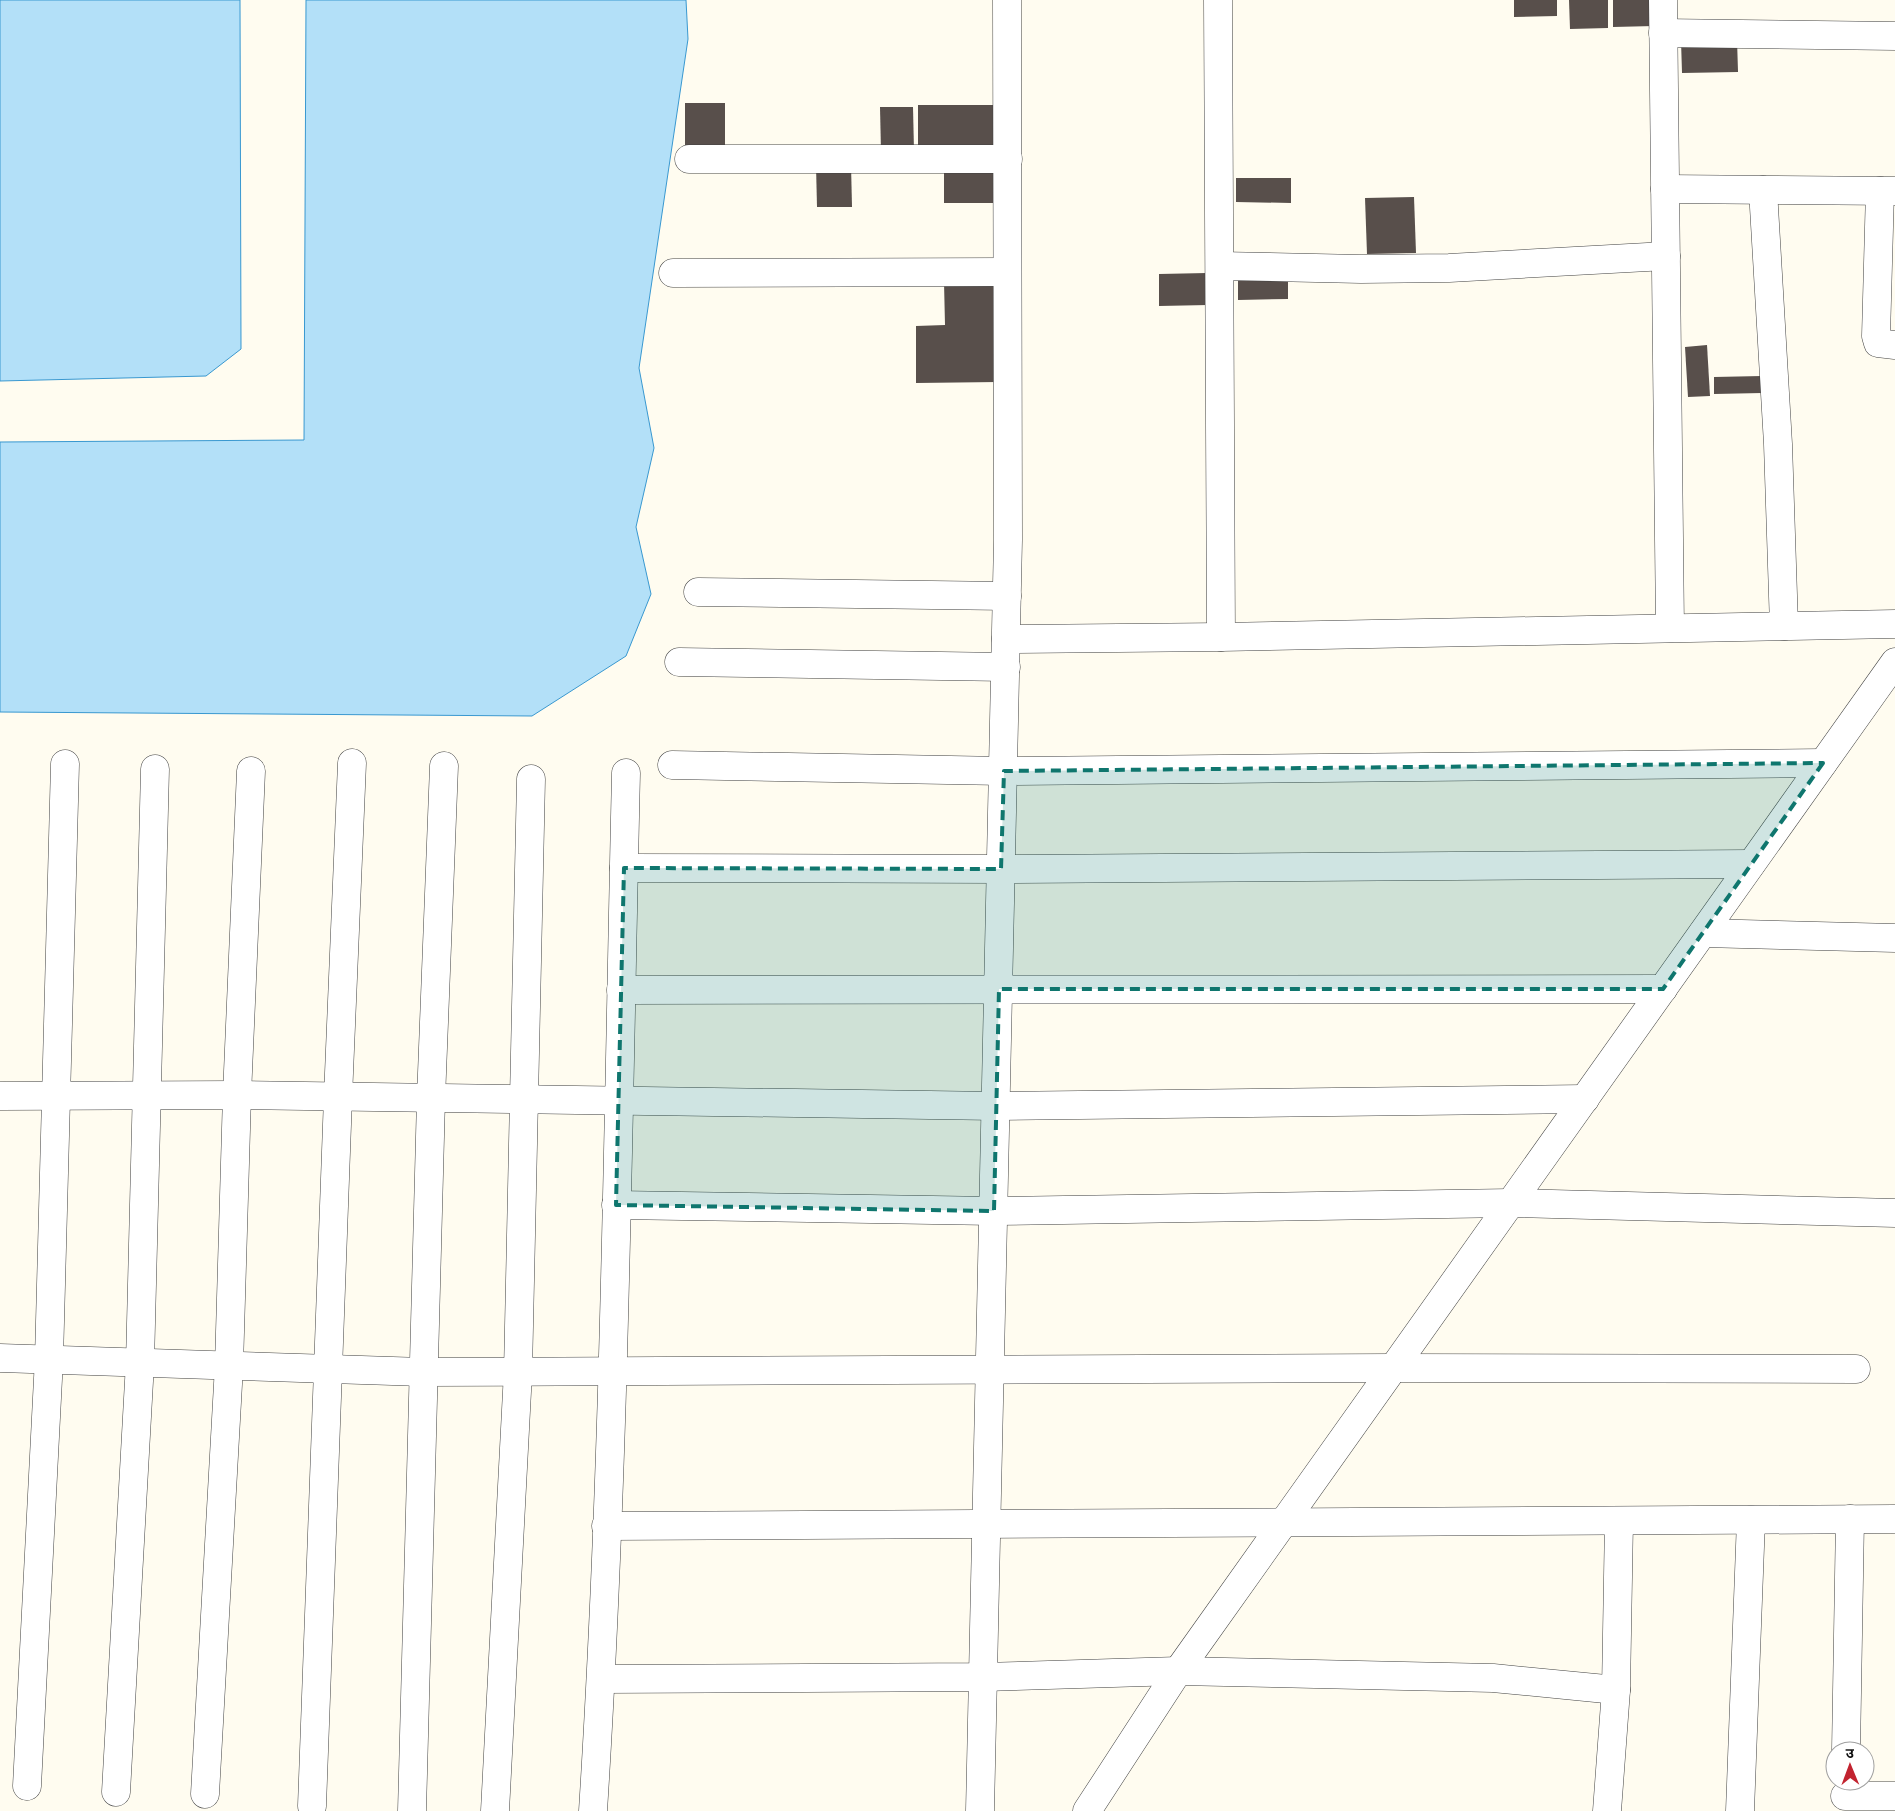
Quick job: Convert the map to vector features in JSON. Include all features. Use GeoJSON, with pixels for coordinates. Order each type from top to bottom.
{"type":"FeatureCollection","features":[{"type":"Feature","properties":{"kind":"street"},"geometry":{"type":"LineString","coordinates":[[980,1811],[1006,667],[1009,386],[1006,272],[1008,159],[1006,0]]}},
{"type":"Feature","properties":{"kind":"street"},"geometry":{"type":"LineString","coordinates":[[1218,0],[1221,637]]}},
{"type":"Feature","properties":{"kind":"street"},"geometry":{"type":"LineString","coordinates":[[1663,0],[1670,628]]}},
{"type":"Feature","properties":{"kind":"street"},"geometry":{"type":"LineString","coordinates":[[1663,33],[1895,36]]}},
{"type":"Feature","properties":{"kind":"street"},"geometry":{"type":"LineString","coordinates":[[689,160],[1008,159]]}},
{"type":"Feature","properties":{"kind":"street"},"geometry":{"type":"LineString","coordinates":[[1665,189],[1888,191],[1876,336],[1878,343],[1895,345]]}},
{"type":"Feature","properties":{"kind":"street"},"geometry":{"type":"LineString","coordinates":[[1763,190],[1778,444],[1784,626]]}},
{"type":"Feature","properties":{"kind":"street"},"geometry":{"type":"LineString","coordinates":[[1220,266],[1360,269],[1448,268],[1666,256]]}},
{"type":"Feature","properties":{"kind":"street"},"geometry":{"type":"LineString","coordinates":[[673,273],[1006,272]]}},
{"type":"Feature","properties":{"kind":"street"},"geometry":{"type":"LineString","coordinates":[[698,592],[1007,596]]}},
{"type":"Feature","properties":{"kind":"street"},"geometry":{"type":"LineString","coordinates":[[1006,639],[1221,637],[1895,624]]}},
{"type":"Feature","properties":{"kind":"street"},"geometry":{"type":"LineString","coordinates":[[680,662],[1006,667]]}},
{"type":"Feature","properties":{"kind":"street"},"geometry":{"type":"LineString","coordinates":[[1087,1811],[1178,1671],[1895,662]]}},
{"type":"Feature","properties":{"kind":"street"},"geometry":{"type":"LineString","coordinates":[[312,1806],[352,763]]}},
{"type":"Feature","properties":{"kind":"street"},"geometry":{"type":"LineString","coordinates":[[672,765],[1004,771],[1823,763]]}},
{"type":"Feature","properties":{"kind":"street"},"geometry":{"type":"LineString","coordinates":[[26,1786],[49,1359],[65,764]]}},
{"type":"Feature","properties":{"kind":"street"},"geometry":{"type":"LineString","coordinates":[[412,1811],[431,1099],[444,766]]}},
{"type":"Feature","properties":{"kind":"street"},"geometry":{"type":"LineString","coordinates":[[116,1792],[140,1363],[155,769]]}},
{"type":"Feature","properties":{"kind":"street"},"geometry":{"type":"LineString","coordinates":[[205,1794],[229,1366],[237,1095],[251,771]]}},
{"type":"Feature","properties":{"kind":"street"},"geometry":{"type":"LineString","coordinates":[[592,1811],[601,1679],[620,1102],[626,773]]}},
{"type":"Feature","properties":{"kind":"street"},"geometry":{"type":"LineString","coordinates":[[495,1811],[518,1372],[531,779]]}},
{"type":"Feature","properties":{"kind":"street"},"geometry":{"type":"LineString","coordinates":[[624,868],[1001,869],[1752,864]]}},
{"type":"Feature","properties":{"kind":"street"},"geometry":{"type":"LineString","coordinates":[[1703,933],[1895,938]]}},
{"type":"Feature","properties":{"kind":"street"},"geometry":{"type":"LineString","coordinates":[[621,990],[1664,989]]}},
{"type":"Feature","properties":{"kind":"street"},"geometry":{"type":"LineString","coordinates":[[0,1096],[237,1095],[996,1106],[1585,1099]]}},
{"type":"Feature","properties":{"kind":"street"},"geometry":{"type":"LineString","coordinates":[[616,1205],[994,1211],[1511,1203],[1895,1213]]}},
{"type":"Feature","properties":{"kind":"street"},"geometry":{"type":"LineString","coordinates":[[0,1358],[424,1372],[1394,1368],[1856,1369]]}},
{"type":"Feature","properties":{"kind":"street"},"geometry":{"type":"LineString","coordinates":[[1846,1741],[1850,1519]]}},
{"type":"Feature","properties":{"kind":"street"},"geometry":{"type":"LineString","coordinates":[[606,1526],[1283,1524],[1895,1519]]}},
{"type":"Feature","properties":{"kind":"street"},"geometry":{"type":"LineString","coordinates":[[1740,1811],[1751,1520]]}},
{"type":"Feature","properties":{"kind":"street"},"geometry":{"type":"LineString","coordinates":[[1607,1811],[1616,1690],[1619,1521]]}},
{"type":"Feature","properties":{"kind":"street"},"geometry":{"type":"LineString","coordinates":[[601,1679],[983,1677],[1178,1671],[1494,1678],[1616,1690]]}},
{"type":"Feature","properties":{"kind":"street"},"geometry":{"type":"LineString","coordinates":[[1845,1796],[1895,1796]]}},
{"type":"Feature","properties":{"kind":"highlighted area"},"geometry":{"type":"Polygon","coordinates":[[[1823,763],[1663,989],[999,989],[994,1211],[616,1205],[624,868],[1001,869],[1004,771],[1823,763]]]}},
{"type":"Feature","properties":{"kind":"water"},"geometry":{"type":"Polygon","coordinates":[[[0,0],[240,0],[241,349],[206,376],[0,381],[0,0]]]}},
{"type":"Feature","properties":{"kind":"water"},"geometry":{"type":"Polygon","coordinates":[[[306,0],[686,0],[688,39],[639,368],[654,448],[636,527],[651,594],[626,656],[532,716],[0,712],[0,442],[304,440],[306,0]]]}},
{"type":"Feature","properties":{"kind":"building"},"geometry":{"type":"Polygon","coordinates":[[[1514,0],[1557,0],[1557,16],[1514,17],[1514,0]]]}},
{"type":"Feature","properties":{"kind":"building"},"geometry":{"type":"Polygon","coordinates":[[[1569,0],[1608,0],[1608,28],[1570,29],[1569,0]]]}},
{"type":"Feature","properties":{"kind":"building"},"geometry":{"type":"Polygon","coordinates":[[[1613,0],[1654,0],[1654,26],[1613,27],[1613,0]]]}},
{"type":"Feature","properties":{"kind":"building"},"geometry":{"type":"Polygon","coordinates":[[[1737,40],[1738,72],[1682,73],[1681,41],[1737,40]]]}},
{"type":"Feature","properties":{"kind":"building"},"geometry":{"type":"Polygon","coordinates":[[[685,103],[725,103],[725,151],[685,151],[685,103]]]}},
{"type":"Feature","properties":{"kind":"building"},"geometry":{"type":"Polygon","coordinates":[[[918,105],[996,105],[996,149],[918,149],[918,105]]]}},
{"type":"Feature","properties":{"kind":"building"},"geometry":{"type":"Polygon","coordinates":[[[880,107],[913,107],[914,151],[881,152],[880,107]]]}},
{"type":"Feature","properties":{"kind":"building"},"geometry":{"type":"Polygon","coordinates":[[[851,164],[852,207],[817,207],[816,165],[851,164]]]}},
{"type":"Feature","properties":{"kind":"building"},"geometry":{"type":"Polygon","coordinates":[[[944,166],[995,167],[994,203],[944,203],[944,166]]]}},
{"type":"Feature","properties":{"kind":"building"},"geometry":{"type":"Polygon","coordinates":[[[1236,178],[1291,178],[1291,203],[1236,202],[1236,178]]]}},
{"type":"Feature","properties":{"kind":"building"},"geometry":{"type":"Polygon","coordinates":[[[1414,197],[1416,253],[1367,254],[1365,198],[1414,197]]]}},
{"type":"Feature","properties":{"kind":"building"},"geometry":{"type":"Polygon","coordinates":[[[1207,273],[1208,305],[1159,306],[1159,274],[1207,273]]]}},
{"type":"Feature","properties":{"kind":"building"},"geometry":{"type":"Polygon","coordinates":[[[1238,277],[1288,277],[1288,299],[1238,300],[1238,277]]]}},
{"type":"Feature","properties":{"kind":"building"},"geometry":{"type":"Polygon","coordinates":[[[997,281],[998,382],[916,383],[916,326],[945,325],[944,282],[997,281]]]}},
{"type":"Feature","properties":{"kind":"building"},"geometry":{"type":"Polygon","coordinates":[[[1707,345],[1710,396],[1688,397],[1685,347],[1707,345]]]}},
{"type":"Feature","properties":{"kind":"building"},"geometry":{"type":"Polygon","coordinates":[[[1762,376],[1762,393],[1714,394],[1714,377],[1762,376]]]}}]}
